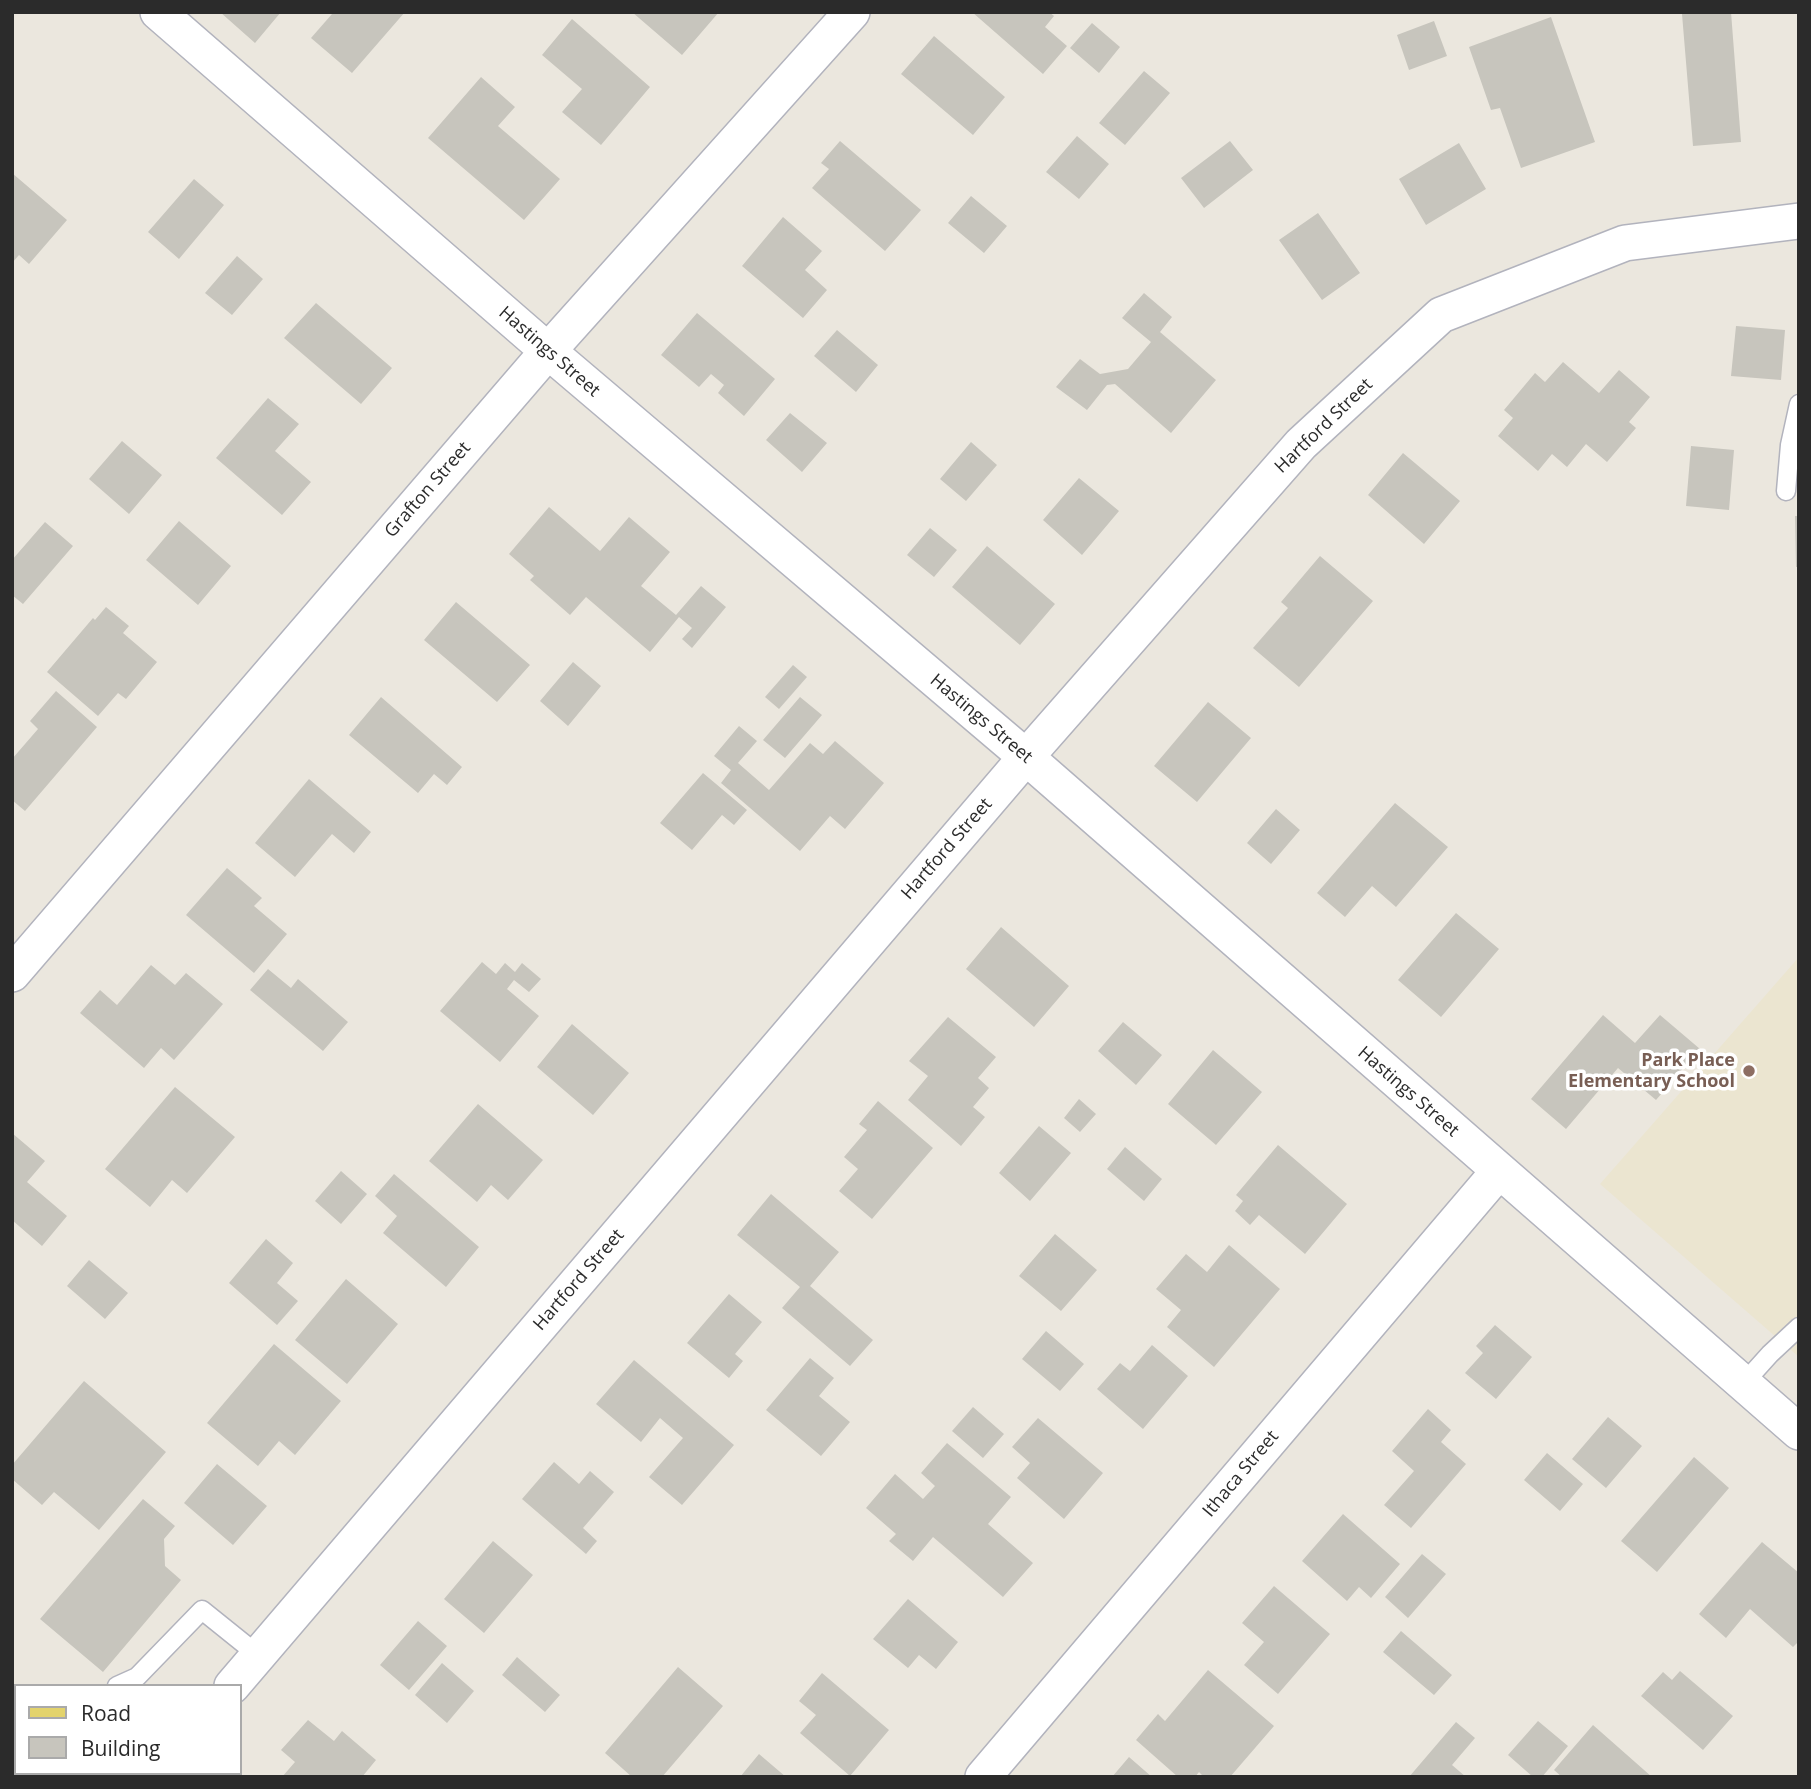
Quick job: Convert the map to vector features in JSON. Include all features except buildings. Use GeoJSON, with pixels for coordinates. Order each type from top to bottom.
{"type":"FeatureCollection","features":[{"type":"Feature","properties":{"kind":"street","name":"Hastings Street"},"geometry":{"type":"LineString","coordinates":[[158,12],[548,351],[1026,757],[1799,1432]]}},
{"type":"Feature","properties":{"kind":"street","name":"Grafton Street"},"geometry":{"type":"LineString","coordinates":[[12,974],[548,351],[852,12]]}},
{"type":"Feature","properties":{"kind":"street","name":"Hartford Street"},"geometry":{"type":"LineString","coordinates":[[234,1684],[1026,757],[1301,443],[1441,315],[1625,243],[1799,221]]}},
{"type":"Feature","properties":{"kind":"street","name":"Ithaca Street"},"geometry":{"type":"LineString","coordinates":[[983,1777],[1499,1171]]}},
{"type":"Feature","properties":{"kind":"lane"},"geometry":{"type":"LineString","coordinates":[[1786,491],[1790,444],[1799,404]]}},
{"type":"Feature","properties":{"kind":"lane"},"geometry":{"type":"LineString","coordinates":[[1743,1384],[1799,1327]]}},
{"type":"Feature","properties":{"kind":"lane"},"geometry":{"type":"LineString","coordinates":[[121,1684],[137,1677],[202,1611],[258,1654]]}},
{"type":"Feature","properties":{"kind":"shaded area","name":"Park Place Elementary School"},"geometry":{"type":"Polygon","coordinates":[[[1799,957],[1799,1357],[1600,1184],[1799,957]]]}},
{"type":"Feature","properties":{"kind":"place","name":"Park Place Elementary School"},"geometry":{"type":"Point","coordinates":[1749,1071]}}]}
